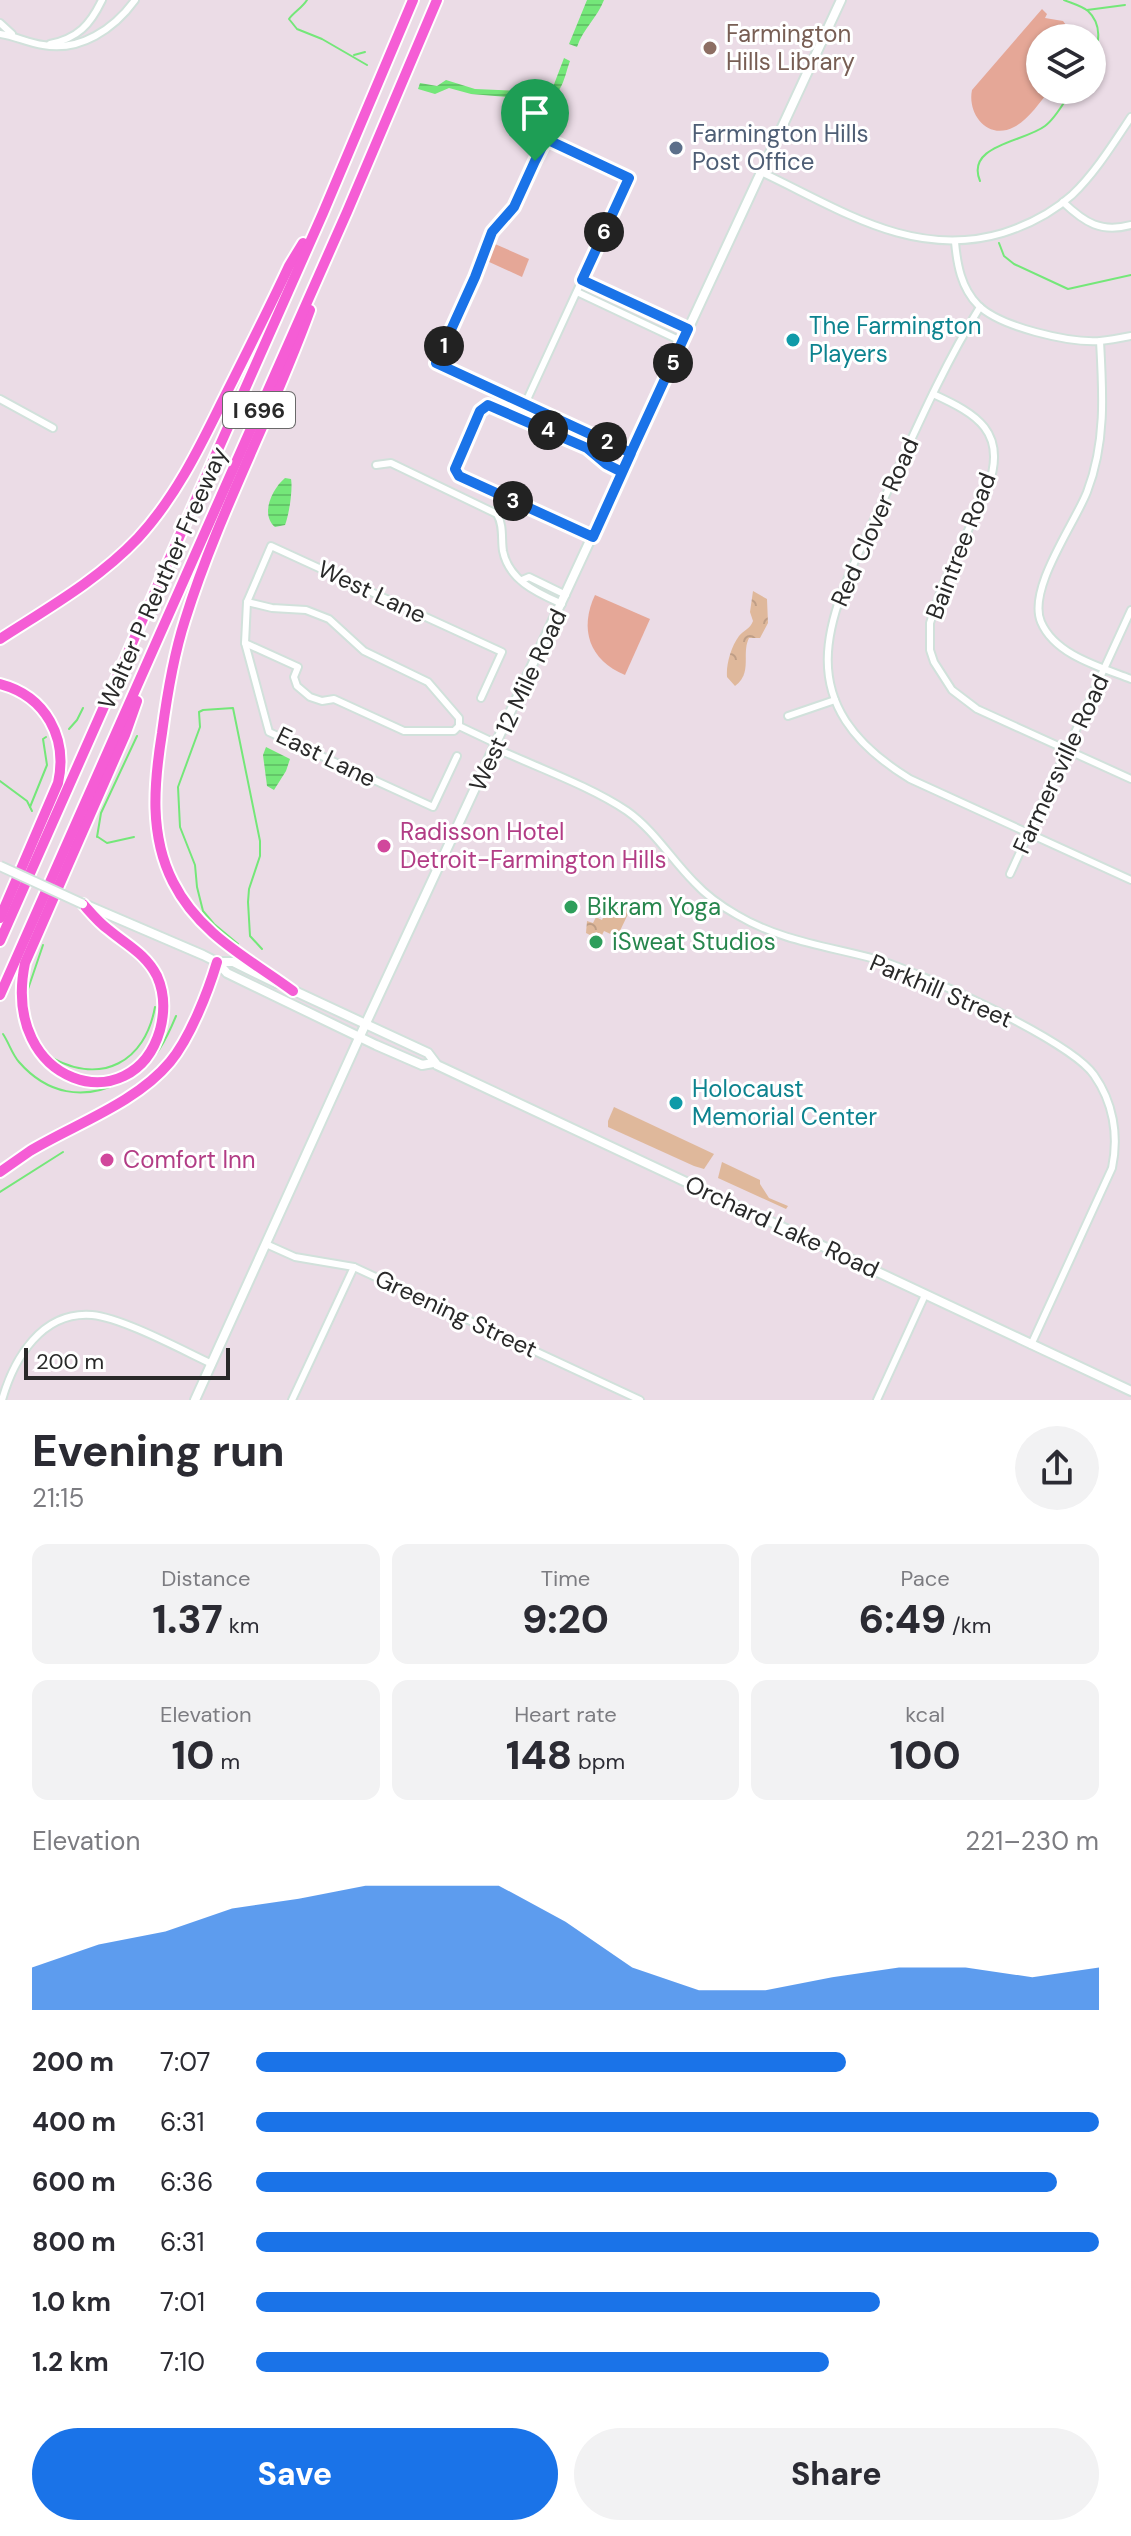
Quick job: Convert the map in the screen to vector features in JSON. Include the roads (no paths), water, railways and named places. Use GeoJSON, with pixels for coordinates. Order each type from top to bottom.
{"type":"FeatureCollection","features":[{"type":"Feature","properties":{"kind":"highway","name":"Walter P Reuther Freeway"},"geometry":{"type":"LineString","coordinates":[[0,941],[323,213],[413,0]]}},
{"type":"Feature","properties":{"kind":"highway","name":"Walter P Reuther Freeway"},"geometry":{"type":"LineString","coordinates":[[0,995],[347,212],[437,0]]}},
{"type":"Feature","properties":{"kind":"highway"},"geometry":{"type":"LineString","coordinates":[[293,991],[229,948],[189,908],[173,881],[163,855],[156,825],[155,793],[169,683],[184,621],[200,575],[297,345],[347,212]]}},
{"type":"Feature","properties":{"kind":"highway"},"geometry":{"type":"LineString","coordinates":[[0,639],[94,577],[120,556],[156,517],[188,468],[289,266],[323,213]]}},
{"type":"Feature","properties":{"kind":"highway"},"geometry":{"type":"LineString","coordinates":[[83,904],[110,932],[149,962],[164,996],[157,1039],[144,1059],[124,1074],[99,1082],[67,1079],[38,1062],[29,1052],[17,1024],[17,986],[125,735],[159,637]]}},
{"type":"Feature","properties":{"kind":"highway"},"geometry":{"type":"LineString","coordinates":[[0,684],[24,694],[43,710],[56,731],[61,761],[58,783],[0,918]]}},
{"type":"Feature","properties":{"kind":"highway"},"geometry":{"type":"LineString","coordinates":[[0,1172],[31,1151],[107,1110],[170,1063],[181,1047],[217,962]]}},
{"type":"Feature","properties":{"kind":"main road","name":"West 12 Mile Road"},"geometry":{"type":"LineString","coordinates":[[195,1400],[359,1038],[841,0]]}},
{"type":"Feature","properties":{"kind":"main road","name":"Orchard Lake Road"},"geometry":{"type":"LineString","coordinates":[[0,866],[217,962],[233,962],[428,1053],[433,1063]]}},
{"type":"Feature","properties":{"kind":"main road","name":"Orchard Lake Road"},"geometry":{"type":"LineString","coordinates":[[217,962],[227,973],[359,1038],[422,1065],[433,1063],[1131,1391]]}},
{"type":"Feature","properties":{"kind":"street"},"geometry":{"type":"LineString","coordinates":[[42,45],[66,41],[78,35],[88,25],[102,0]]}},
{"type":"Feature","properties":{"kind":"street"},"geometry":{"type":"LineString","coordinates":[[0,34],[42,45],[64,47],[88,40],[121,18],[135,0]]}},
{"type":"Feature","properties":{"kind":"street"},"geometry":{"type":"LineString","coordinates":[[0,23],[15,37]]}},
{"type":"Feature","properties":{"kind":"street"},"geometry":{"type":"LineString","coordinates":[[761,172],[891,231],[912,238],[955,242],[1014,229],[1063,202],[1100,162],[1131,117]]}},
{"type":"Feature","properties":{"kind":"street"},"geometry":{"type":"LineString","coordinates":[[525,404],[629,178],[546,139],[514,207],[492,232],[436,363],[631,453]]}},
{"type":"Feature","properties":{"kind":"street"},"geometry":{"type":"LineString","coordinates":[[1063,202],[1091,226],[1114,229],[1131,225]]}},
{"type":"Feature","properties":{"kind":"street"},"geometry":{"type":"LineString","coordinates":[[955,242],[961,276],[967,290],[980,307],[994,316],[1038,332],[1076,340],[1100,341],[1131,336]]}},
{"type":"Feature","properties":{"kind":"street"},"geometry":{"type":"LineString","coordinates":[[582,280],[688,329]]}},
{"type":"Feature","properties":{"kind":"street"},"geometry":{"type":"LineString","coordinates":[[577,292],[683,342]]}},
{"type":"Feature","properties":{"kind":"street","name":"Red Clover Road"},"geometry":{"type":"LineString","coordinates":[[980,307],[956,346],[836,606],[827,645],[835,700],[848,727],[861,742],[910,779],[1131,880]]}},
{"type":"Feature","properties":{"kind":"street"},"geometry":{"type":"LineString","coordinates":[[1100,341],[1103,406],[1099,451],[1087,492],[1048,574],[1038,611],[1047,633],[1068,652],[1131,679]]}},
{"type":"Feature","properties":{"kind":"street","name":"Baintree Road"},"geometry":{"type":"LineString","coordinates":[[933,394],[962,407],[980,420],[992,440],[994,452],[993,475],[942,587],[930,623],[930,650],[934,662],[952,690],[965,701],[1131,779]]}},
{"type":"Feature","properties":{"kind":"street"},"geometry":{"type":"LineString","coordinates":[[0,399],[53,428]]}},
{"type":"Feature","properties":{"kind":"street"},"geometry":{"type":"LineString","coordinates":[[593,537],[459,476],[455,465],[480,411],[488,405],[587,448],[606,464],[622,472]]}},
{"type":"Feature","properties":{"kind":"street"},"geometry":{"type":"LineString","coordinates":[[376,465],[391,463],[497,514],[505,558],[525,586],[562,604]]}},
{"type":"Feature","properties":{"kind":"street","name":"West Lane"},"geometry":{"type":"LineString","coordinates":[[246,623],[247,602],[271,546],[502,652],[481,698]]}},
{"type":"Feature","properties":{"kind":"street"},"geometry":{"type":"LineString","coordinates":[[522,580],[529,577],[566,595]]}},
{"type":"Feature","properties":{"kind":"street"},"geometry":{"type":"LineString","coordinates":[[245,643],[298,667],[294,677],[297,686],[310,697],[322,701],[334,699],[404,731],[454,731],[459,726],[459,718],[428,682],[364,651],[329,619],[306,610],[272,608],[247,602]]}},
{"type":"Feature","properties":{"kind":"street","name":"Farmersville Road"},"geometry":{"type":"LineString","coordinates":[[1010,874],[1131,610]]}},
{"type":"Feature","properties":{"kind":"street","name":"East Lane"},"geometry":{"type":"LineString","coordinates":[[246,623],[245,643],[269,732],[433,807],[457,756]]}},
{"type":"Feature","properties":{"kind":"street"},"geometry":{"type":"LineString","coordinates":[[788,716],[835,700]]}},
{"type":"Feature","properties":{"kind":"street","name":"Parkhill Street"},"geometry":{"type":"LineString","coordinates":[[459,726],[627,811],[650,830],[707,894],[753,924],[790,940],[875,959],[903,969],[1021,1025],[1071,1054],[1093,1073],[1114,1121],[1112,1168],[1031,1345]]}},
{"type":"Feature","properties":{"kind":"street","name":"Greening Street"},"geometry":{"type":"LineString","coordinates":[[266,1244],[295,1257],[354,1267],[640,1400]]}},
{"type":"Feature","properties":{"kind":"street"},"geometry":{"type":"LineString","coordinates":[[292,1400],[354,1267]]}},
{"type":"Feature","properties":{"kind":"street"},"geometry":{"type":"LineString","coordinates":[[877,1400],[925,1295]]}},
{"type":"Feature","properties":{"kind":"street"},"geometry":{"type":"LineString","coordinates":[[2,1400],[28,1344],[39,1332],[69,1317],[90,1315],[111,1319],[212,1364]]}},
{"type":"Feature","properties":{"kind":"waterway"},"geometry":{"type":"LineString","coordinates":[[307,0],[289,19],[297,29],[322,39],[367,65]]}},
{"type":"Feature","properties":{"kind":"waterway"},"geometry":{"type":"LineString","coordinates":[[1064,0],[1086,9],[1097,24]]}},
{"type":"Feature","properties":{"kind":"waterway"},"geometry":{"type":"LineString","coordinates":[[1087,10],[1125,5]]}},
{"type":"Feature","properties":{"kind":"waterway"},"geometry":{"type":"LineString","coordinates":[[354,55],[365,52]]}},
{"type":"Feature","properties":{"kind":"waterway"},"geometry":{"type":"LineString","coordinates":[[980,181],[978,169],[981,159],[988,152],[1045,126],[1063,104]]}},
{"type":"Feature","properties":{"kind":"waterway"},"geometry":{"type":"LineString","coordinates":[[999,243],[1004,256],[1014,264],[1068,289],[1131,275]]}},
{"type":"Feature","properties":{"kind":"waterway"},"geometry":{"type":"LineString","coordinates":[[69,729],[83,708]]}},
{"type":"Feature","properties":{"kind":"waterway"},"geometry":{"type":"LineString","coordinates":[[238,944],[203,911],[195,865],[180,827],[178,787],[200,727],[199,712],[203,710],[233,708],[260,841],[260,856],[248,902],[250,936],[262,949]]}},
{"type":"Feature","properties":{"kind":"waterway"},"geometry":{"type":"LineString","coordinates":[[97,837],[101,813],[137,736]]}},
{"type":"Feature","properties":{"kind":"waterway"},"geometry":{"type":"LineString","coordinates":[[30,807],[47,765],[43,739],[46,737]]}},
{"type":"Feature","properties":{"kind":"waterway"},"geometry":{"type":"LineString","coordinates":[[0,781],[27,801],[32,811]]}},
{"type":"Feature","properties":{"kind":"waterway"},"geometry":{"type":"LineString","coordinates":[[98,837],[107,843],[134,837]]}},
{"type":"Feature","properties":{"kind":"waterway"},"geometry":{"type":"LineString","coordinates":[[28,989],[43,945]]}},
{"type":"Feature","properties":{"kind":"waterway"},"geometry":{"type":"LineString","coordinates":[[52,1058],[88,1069],[118,1063],[142,1042],[155,1007]]}},
{"type":"Feature","properties":{"kind":"waterway"},"geometry":{"type":"LineString","coordinates":[[134,1075],[160,1049],[176,1016]]}},
{"type":"Feature","properties":{"kind":"waterway"},"geometry":{"type":"LineString","coordinates":[[3,1034],[19,1062],[41,1081],[54,1087],[66,1091],[93,1091],[121,1082]]}},
{"type":"Feature","properties":{"kind":"waterway"},"geometry":{"type":"LineString","coordinates":[[0,1192],[63,1152]]}},
{"type":"Feature","properties":{"kind":"place","name":"Farmington Hills Library"},"geometry":{"type":"Point","coordinates":[710,48]}},
{"type":"Feature","properties":{"kind":"place","name":"Farmington Hills Post Office"},"geometry":{"type":"Point","coordinates":[676,148]}},
{"type":"Feature","properties":{"kind":"place","name":"The Farmington Players"},"geometry":{"type":"Point","coordinates":[793,340]}},
{"type":"Feature","properties":{"kind":"place","name":"Radisson Hotel Detroit-Farmington Hills"},"geometry":{"type":"Point","coordinates":[384,846]}},
{"type":"Feature","properties":{"kind":"place","name":"Bikram Yoga"},"geometry":{"type":"Point","coordinates":[571,907]}},
{"type":"Feature","properties":{"kind":"place","name":"iSweat Studios"},"geometry":{"type":"Point","coordinates":[596,942]}},
{"type":"Feature","properties":{"kind":"place","name":"Holocaust Memorial Center"},"geometry":{"type":"Point","coordinates":[676,1103]}},
{"type":"Feature","properties":{"kind":"place","name":"Comfort Inn"},"geometry":{"type":"Point","coordinates":[107,1160]}}]}
